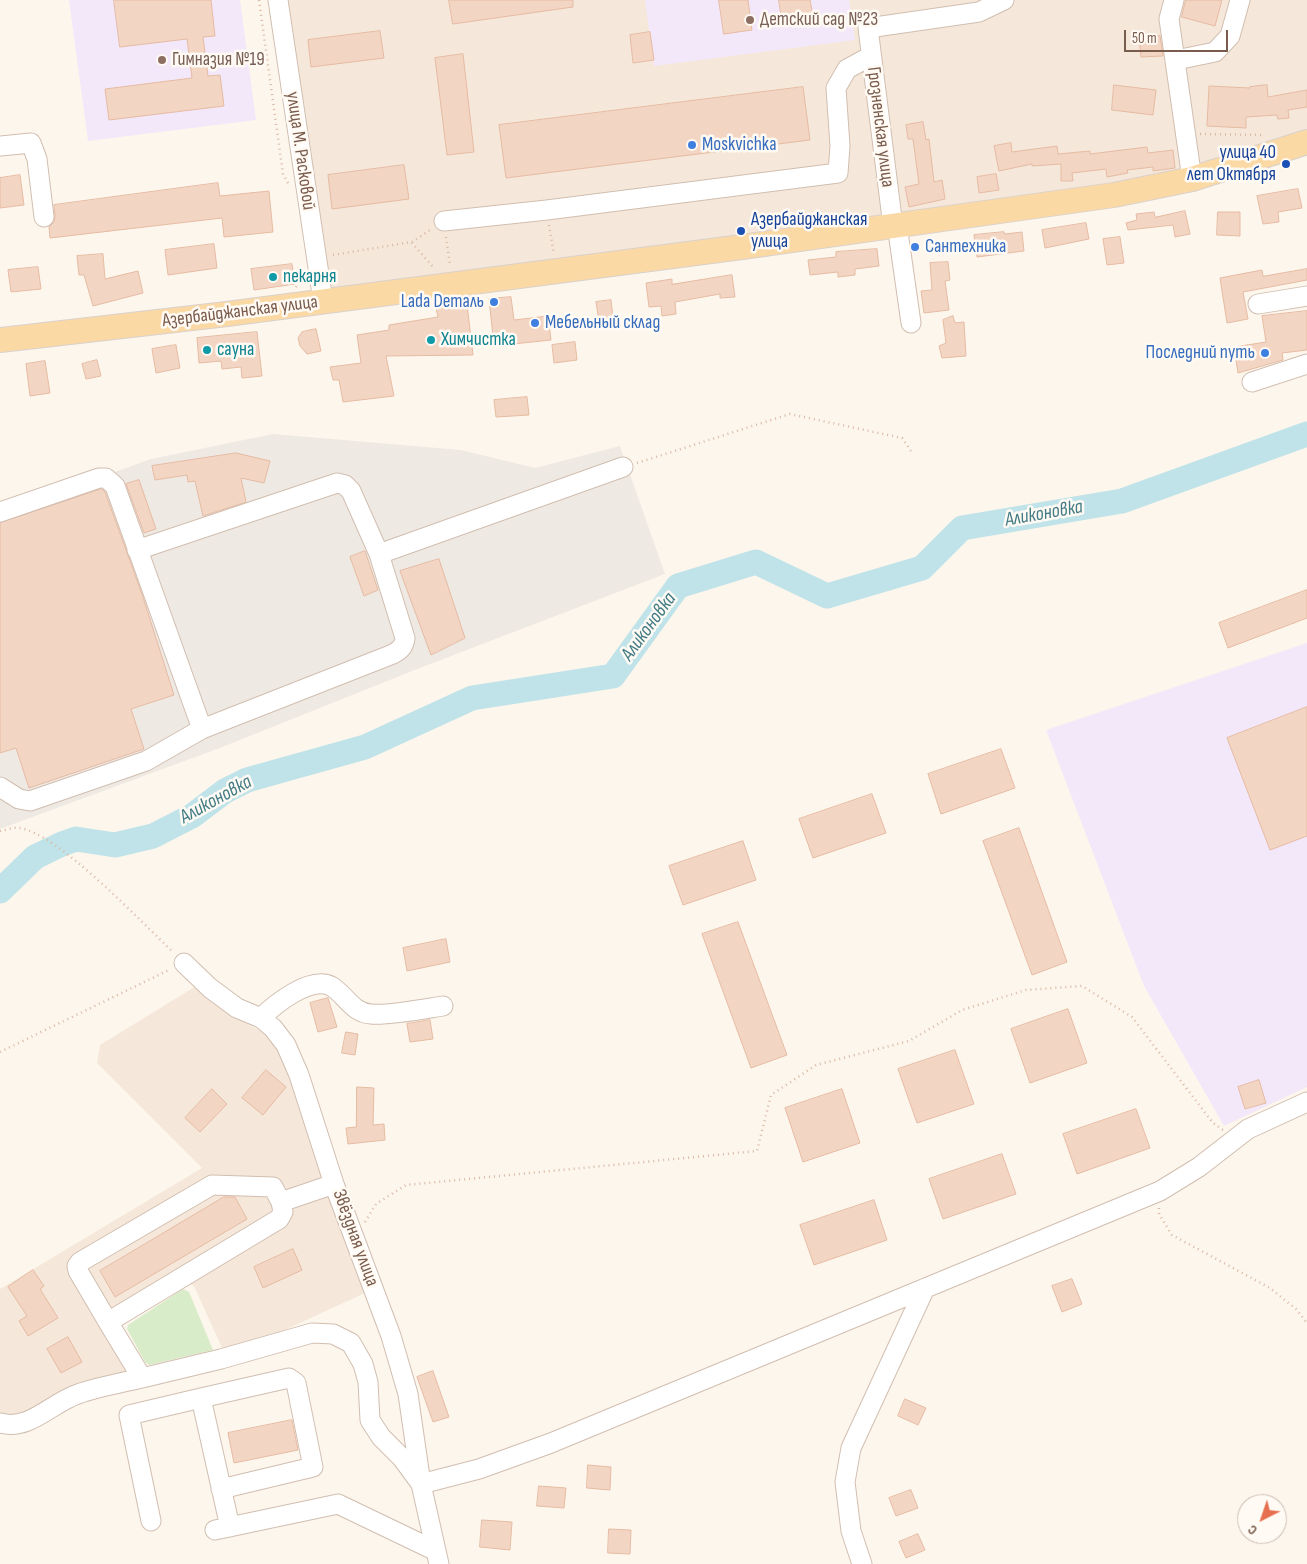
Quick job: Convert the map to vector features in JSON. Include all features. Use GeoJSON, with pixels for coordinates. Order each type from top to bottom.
{"type":"FeatureCollection","features":[{"type":"Feature","properties":{"kind":"main road","name":"Азербайджанская улица"},"geometry":{"type":"LineString","coordinates":[[0,340],[323,302],[1114,195],[1192,179],[1305,148]]}},
{"type":"Feature","properties":{"kind":"street","name":"улица М. Расковой"},"geometry":{"type":"LineString","coordinates":[[278,0],[323,302]]}},
{"type":"Feature","properties":{"kind":"street","name":"Грозненская улица"},"geometry":{"type":"LineString","coordinates":[[911,323],[895,225],[868,28],[979,12],[1004,0]]}},
{"type":"Feature","properties":{"kind":"street"},"geometry":{"type":"LineString","coordinates":[[1174,0],[1169,19],[1192,179]]}},
{"type":"Feature","properties":{"kind":"street"},"geometry":{"type":"LineString","coordinates":[[1176,60],[1215,52],[1230,36],[1240,0]]}},
{"type":"Feature","properties":{"kind":"street"},"geometry":{"type":"LineString","coordinates":[[444,221],[546,210],[838,172],[840,146],[836,88],[847,69],[871,56]]}},
{"type":"Feature","properties":{"kind":"street"},"geometry":{"type":"LineString","coordinates":[[0,146],[31,143],[37,159],[44,217]]}},
{"type":"Feature","properties":{"kind":"street"},"geometry":{"type":"LineString","coordinates":[[1258,304],[1307,296]]}},
{"type":"Feature","properties":{"kind":"street"},"geometry":{"type":"LineString","coordinates":[[1252,382],[1307,364]]}},
{"type":"Feature","properties":{"kind":"street"},"geometry":{"type":"LineString","coordinates":[[379,554],[623,467]]}},
{"type":"Feature","properties":{"kind":"street"},"geometry":{"type":"LineString","coordinates":[[0,512],[99,478],[106,478],[115,486],[202,729]]}},
{"type":"Feature","properties":{"kind":"street"},"geometry":{"type":"LineString","coordinates":[[0,787],[19,799],[30,801],[146,761],[202,729],[400,650],[405,638],[379,554],[351,491],[345,485],[337,482],[137,550]]}},
{"type":"Feature","properties":{"kind":"street","name":"Звёздная улица"},"geometry":{"type":"LineString","coordinates":[[184,963],[210,988],[236,1008],[261,1018],[273,1028],[286,1045],[296,1067],[334,1184],[391,1336],[408,1394],[421,1484],[437,1557]]}},
{"type":"Feature","properties":{"kind":"street"},"geometry":{"type":"LineString","coordinates":[[261,1018],[273,1005],[296,991],[316,984],[330,986],[356,1009],[370,1014],[443,1006]]}},
{"type":"Feature","properties":{"kind":"street"},"geometry":{"type":"LineString","coordinates":[[0,1423],[12,1426],[23,1424],[77,1394],[221,1359],[312,1333],[334,1334],[351,1343],[363,1364],[368,1382],[370,1420],[381,1438],[402,1458],[421,1484],[479,1469],[551,1443],[1160,1191],[1199,1167],[1248,1129],[1307,1102]]}},
{"type":"Feature","properties":{"kind":"street"},"geometry":{"type":"LineString","coordinates":[[281,1202],[334,1184]]}},
{"type":"Feature","properties":{"kind":"street"},"geometry":{"type":"LineString","coordinates":[[108,1322],[279,1218],[283,1212],[281,1202],[273,1188],[212,1185],[80,1262],[77,1266],[78,1271],[108,1322],[142,1378]]}},
{"type":"Feature","properties":{"kind":"street"},"geometry":{"type":"LineString","coordinates":[[862,1564],[851,1531],[845,1482],[851,1448],[925,1288]]}},
{"type":"Feature","properties":{"kind":"street"},"geometry":{"type":"LineString","coordinates":[[152,1521],[129,1415],[289,1378],[296,1383],[313,1467],[221,1488]]}},
{"type":"Feature","properties":{"kind":"street"},"geometry":{"type":"LineString","coordinates":[[201,1398],[221,1488],[223,1529],[338,1504],[437,1557]]}},
{"type":"Feature","properties":{"kind":"path"},"geometry":{"type":"LineString","coordinates":[[259,0],[283,174],[290,188]]}},
{"type":"Feature","properties":{"kind":"path"},"geometry":{"type":"LineString","coordinates":[[1198,142],[1197,134],[1264,135],[1266,141]]}},
{"type":"Feature","properties":{"kind":"path"},"geometry":{"type":"LineString","coordinates":[[546,210],[553,252]]}},
{"type":"Feature","properties":{"kind":"path"},"geometry":{"type":"LineString","coordinates":[[444,221],[450,266]]}},
{"type":"Feature","properties":{"kind":"path"},"geometry":{"type":"LineString","coordinates":[[295,289],[300,282],[298,269],[304,258],[411,242],[428,231]]}},
{"type":"Feature","properties":{"kind":"path"},"geometry":{"type":"LineString","coordinates":[[411,242],[434,268]]}},
{"type":"Feature","properties":{"kind":"path"},"geometry":{"type":"LineString","coordinates":[[544,253],[563,251]]}},
{"type":"Feature","properties":{"kind":"path"},"geometry":{"type":"LineString","coordinates":[[425,269],[459,264]]}},
{"type":"Feature","properties":{"kind":"path"},"geometry":{"type":"LineString","coordinates":[[623,467],[790,414],[902,438],[913,454]]}},
{"type":"Feature","properties":{"kind":"path"},"geometry":{"type":"LineString","coordinates":[[0,831],[19,828],[34,833],[76,860],[184,963],[0,1052]]}},
{"type":"Feature","properties":{"kind":"path"},"geometry":{"type":"LineString","coordinates":[[355,1239],[376,1204],[406,1185],[757,1151],[771,1095],[816,1066],[910,1041],[962,1010],[1026,990],[1082,986],[1132,1017],[1213,1123],[1223,1130],[1248,1129]]}},
{"type":"Feature","properties":{"kind":"path"},"geometry":{"type":"LineString","coordinates":[[1160,1191],[1159,1214],[1172,1235],[1270,1288],[1296,1309],[1307,1323]]}},
{"type":"Feature","properties":{"kind":"shaded area","name":"Гимназия №19"},"geometry":{"type":"Polygon","coordinates":[[[69,0],[240,0],[256,120],[88,141],[69,0]]]}},
{"type":"Feature","properties":{"kind":"shaded area"},"geometry":{"type":"Polygon","coordinates":[[[283,0],[1307,0],[1307,137],[1285,144],[1228,152],[1180,176],[908,216],[620,251],[334,289],[325,280],[283,0]]]}},
{"type":"Feature","properties":{"kind":"shaded area","name":"Детский сад №23"},"geometry":{"type":"Polygon","coordinates":[[[645,0],[849,0],[855,40],[654,66],[645,0]]]}},
{"type":"Feature","properties":{"kind":"shaded area"},"geometry":{"type":"Polygon","coordinates":[[[273,434],[461,450],[535,468],[620,446],[665,574],[412,671],[217,749],[0,829],[0,513],[151,459],[273,434]]]}},
{"type":"Feature","properties":{"kind":"shaded area"},"geometry":{"type":"Polygon","coordinates":[[[1307,643],[1307,1087],[1224,1126],[1144,986],[1046,730],[1307,643]]]}},
{"type":"Feature","properties":{"kind":"shaded area"},"geometry":{"type":"Polygon","coordinates":[[[196,986],[236,1017],[264,1033],[277,1045],[292,1068],[365,1293],[239,1351],[223,1350],[194,1286],[186,1282],[105,1329],[130,1370],[125,1378],[26,1416],[6,1416],[0,1413],[0,1289],[202,1168],[97,1063],[100,1045],[196,986]]]}},
{"type":"Feature","properties":{"kind":"green space"},"geometry":{"type":"Polygon","coordinates":[[[183,1289],[189,1292],[213,1350],[149,1365],[145,1362],[127,1329],[128,1325],[183,1289]]]}},
{"type":"Feature","properties":{"kind":"building"},"geometry":{"type":"Polygon","coordinates":[[[114,0],[211,0],[215,36],[203,37],[208,76],[220,75],[224,106],[109,120],[105,89],[192,78],[187,39],[120,47],[114,0]]]}},
{"type":"Feature","properties":{"kind":"building"},"geometry":{"type":"Polygon","coordinates":[[[449,0],[573,0],[573,7],[453,24],[449,0]]]}},
{"type":"Feature","properties":{"kind":"building"},"geometry":{"type":"Polygon","coordinates":[[[719,0],[748,0],[752,30],[724,34],[719,0]]]}},
{"type":"Feature","properties":{"kind":"building"},"geometry":{"type":"Polygon","coordinates":[[[779,0],[810,0],[814,21],[783,26],[779,0]]]}},
{"type":"Feature","properties":{"kind":"building"},"geometry":{"type":"Polygon","coordinates":[[[1186,0],[1222,0],[1215,26],[1182,17],[1186,0]]]}},
{"type":"Feature","properties":{"kind":"building"},"geometry":{"type":"Polygon","coordinates":[[[380,31],[384,58],[311,67],[308,40],[380,31]]]}},
{"type":"Feature","properties":{"kind":"building"},"geometry":{"type":"Polygon","coordinates":[[[650,32],[654,60],[633,63],[630,35],[650,32]]]}},
{"type":"Feature","properties":{"kind":"building"},"geometry":{"type":"Polygon","coordinates":[[[1160,36],[1163,56],[1141,57],[1139,37],[1160,36]]]}},
{"type":"Feature","properties":{"kind":"building"},"geometry":{"type":"Polygon","coordinates":[[[463,54],[474,152],[447,155],[435,58],[463,54]]]}},
{"type":"Feature","properties":{"kind":"building"},"geometry":{"type":"Polygon","coordinates":[[[1114,85],[1156,90],[1153,115],[1112,110],[1114,85]]]}},
{"type":"Feature","properties":{"kind":"building"},"geometry":{"type":"Polygon","coordinates":[[[1267,85],[1268,97],[1307,90],[1307,107],[1288,110],[1289,118],[1278,119],[1277,115],[1246,117],[1246,128],[1207,126],[1209,86],[1250,88],[1267,85]]]}},
{"type":"Feature","properties":{"kind":"building"},"geometry":{"type":"Polygon","coordinates":[[[803,87],[810,140],[506,178],[499,125],[803,87]]]}},
{"type":"Feature","properties":{"kind":"building"},"geometry":{"type":"Polygon","coordinates":[[[923,122],[926,140],[929,139],[934,182],[942,180],[945,199],[909,207],[905,187],[919,184],[913,139],[908,139],[906,125],[923,122]]]}},
{"type":"Feature","properties":{"kind":"building"},"geometry":{"type":"Polygon","coordinates":[[[1011,143],[1012,152],[1057,146],[1058,154],[1090,151],[1090,154],[1147,147],[1148,153],[1173,150],[1175,168],[1153,171],[1153,167],[1127,170],[1128,173],[1107,177],[1106,169],[1072,173],[1073,181],[1061,181],[1061,164],[1032,166],[1032,164],[999,171],[994,146],[1011,143]]]}},
{"type":"Feature","properties":{"kind":"building"},"geometry":{"type":"Polygon","coordinates":[[[404,165],[409,199],[332,209],[328,175],[404,165]]]}},
{"type":"Feature","properties":{"kind":"building"},"geometry":{"type":"Polygon","coordinates":[[[996,174],[999,190],[979,193],[977,177],[996,174]]]}},
{"type":"Feature","properties":{"kind":"building"},"geometry":{"type":"Polygon","coordinates":[[[20,175],[24,205],[0,208],[0,178],[20,175]]]}},
{"type":"Feature","properties":{"kind":"building"},"geometry":{"type":"Polygon","coordinates":[[[218,183],[220,196],[269,191],[273,232],[224,237],[222,218],[50,238],[49,227],[54,222],[55,216],[54,205],[218,183]]]}},
{"type":"Feature","properties":{"kind":"building"},"geometry":{"type":"Polygon","coordinates":[[[1298,189],[1302,208],[1278,212],[1279,222],[1263,224],[1257,196],[1298,189]]]}},
{"type":"Feature","properties":{"kind":"building"},"geometry":{"type":"Polygon","coordinates":[[[1185,211],[1190,234],[1175,237],[1173,225],[1128,230],[1126,223],[1137,220],[1136,214],[1154,212],[1155,217],[1185,211]]]}},
{"type":"Feature","properties":{"kind":"building"},"geometry":{"type":"Polygon","coordinates":[[[1218,212],[1240,212],[1240,236],[1217,235],[1218,212]]]}},
{"type":"Feature","properties":{"kind":"building"},"geometry":{"type":"Polygon","coordinates":[[[1086,223],[1089,239],[1045,248],[1042,230],[1086,223]]]}},
{"type":"Feature","properties":{"kind":"building"},"geometry":{"type":"Polygon","coordinates":[[[1004,232],[1005,234],[1022,232],[1024,251],[977,257],[974,235],[1004,232]]]}},
{"type":"Feature","properties":{"kind":"building"},"geometry":{"type":"Polygon","coordinates":[[[1120,237],[1124,263],[1107,265],[1103,239],[1120,237]]]}},
{"type":"Feature","properties":{"kind":"building"},"geometry":{"type":"Polygon","coordinates":[[[214,244],[217,268],[168,275],[165,250],[214,244]]]}},
{"type":"Feature","properties":{"kind":"building"},"geometry":{"type":"Polygon","coordinates":[[[877,249],[879,266],[855,269],[855,275],[838,277],[838,272],[810,275],[808,260],[836,257],[836,252],[877,249]]]}},
{"type":"Feature","properties":{"kind":"building"},"geometry":{"type":"Polygon","coordinates":[[[103,254],[105,279],[138,271],[143,293],[93,306],[84,275],[79,275],[77,256],[103,254]]]}},
{"type":"Feature","properties":{"kind":"building"},"geometry":{"type":"Polygon","coordinates":[[[948,262],[950,280],[945,281],[949,310],[924,313],[921,291],[932,290],[930,263],[948,262]]]}},
{"type":"Feature","properties":{"kind":"building","name":"пекарня"},"geometry":{"type":"Polygon","coordinates":[[[292,264],[295,284],[254,290],[251,269],[292,264]]]}},
{"type":"Feature","properties":{"kind":"building"},"geometry":{"type":"Polygon","coordinates":[[[38,267],[41,289],[11,292],[8,270],[38,267]]]}},
{"type":"Feature","properties":{"kind":"building"},"geometry":{"type":"Polygon","coordinates":[[[1307,269],[1307,280],[1243,292],[1248,319],[1227,323],[1220,278],[1262,270],[1263,276],[1307,269]]]}},
{"type":"Feature","properties":{"kind":"building"},"geometry":{"type":"Polygon","coordinates":[[[732,275],[735,297],[720,298],[720,294],[675,302],[676,314],[662,316],[661,306],[649,307],[646,283],[672,279],[672,284],[732,275]]]}},
{"type":"Feature","properties":{"kind":"building"},"geometry":{"type":"Polygon","coordinates":[[[511,297],[514,320],[548,316],[551,340],[494,346],[489,299],[511,297]]]}},
{"type":"Feature","properties":{"kind":"building"},"geometry":{"type":"Polygon","coordinates":[[[611,300],[614,326],[600,328],[596,302],[611,300]]]}},
{"type":"Feature","properties":{"kind":"building"},"geometry":{"type":"Polygon","coordinates":[[[467,304],[473,355],[386,356],[394,396],[343,402],[339,380],[333,380],[330,367],[361,363],[357,335],[389,330],[389,325],[438,317],[436,308],[467,304]]]}},
{"type":"Feature","properties":{"kind":"building"},"geometry":{"type":"Polygon","coordinates":[[[1307,311],[1307,350],[1282,353],[1283,360],[1238,373],[1234,347],[1266,342],[1262,316],[1307,311]]]}},
{"type":"Feature","properties":{"kind":"building"},"geometry":{"type":"Polygon","coordinates":[[[953,316],[955,323],[964,322],[966,356],[942,358],[939,346],[946,343],[943,320],[953,316]]]}},
{"type":"Feature","properties":{"kind":"building"},"geometry":{"type":"Polygon","coordinates":[[[316,329],[321,351],[307,354],[300,346],[298,338],[302,332],[316,329]]]}},
{"type":"Feature","properties":{"kind":"building"},"geometry":{"type":"Polygon","coordinates":[[[257,332],[262,376],[242,378],[241,367],[222,369],[221,361],[199,363],[197,338],[257,332]]]}},
{"type":"Feature","properties":{"kind":"building"},"geometry":{"type":"Polygon","coordinates":[[[575,342],[577,360],[554,363],[552,345],[575,342]]]}},
{"type":"Feature","properties":{"kind":"building"},"geometry":{"type":"Polygon","coordinates":[[[176,345],[180,368],[156,373],[152,349],[176,345]]]}},
{"type":"Feature","properties":{"kind":"building"},"geometry":{"type":"Polygon","coordinates":[[[97,360],[101,376],[86,379],[82,364],[97,360]]]}},
{"type":"Feature","properties":{"kind":"building"},"geometry":{"type":"Polygon","coordinates":[[[45,361],[50,393],[30,396],[26,364],[45,361]]]}},
{"type":"Feature","properties":{"kind":"building"},"geometry":{"type":"Polygon","coordinates":[[[527,397],[529,415],[496,417],[494,400],[527,397]]]}},
{"type":"Feature","properties":{"kind":"building"},"geometry":{"type":"Polygon","coordinates":[[[236,453],[270,461],[264,483],[241,478],[246,502],[203,516],[195,481],[188,482],[187,475],[155,480],[152,466],[236,453]]]}},
{"type":"Feature","properties":{"kind":"building"},"geometry":{"type":"Polygon","coordinates":[[[139,480],[156,529],[144,533],[126,484],[139,480]]]}},
{"type":"Feature","properties":{"kind":"building"},"geometry":{"type":"Polygon","coordinates":[[[102,489],[105,492],[142,594],[174,695],[131,709],[144,749],[29,788],[16,748],[0,753],[0,523],[102,489]]]}},
{"type":"Feature","properties":{"kind":"building"},"geometry":{"type":"Polygon","coordinates":[[[365,551],[378,590],[364,596],[350,557],[365,551]]]}},
{"type":"Feature","properties":{"kind":"building"},"geometry":{"type":"Polygon","coordinates":[[[439,559],[465,638],[431,655],[400,571],[439,559]]]}},
{"type":"Feature","properties":{"kind":"building"},"geometry":{"type":"Polygon","coordinates":[[[1307,590],[1307,618],[1228,648],[1219,623],[1307,590]]]}},
{"type":"Feature","properties":{"kind":"building"},"geometry":{"type":"Polygon","coordinates":[[[1307,707],[1307,836],[1270,850],[1227,738],[1307,707]]]}},
{"type":"Feature","properties":{"kind":"building"},"geometry":{"type":"Polygon","coordinates":[[[1001,749],[1015,788],[941,814],[928,774],[1001,749]]]}},
{"type":"Feature","properties":{"kind":"building"},"geometry":{"type":"Polygon","coordinates":[[[872,794],[886,833],[813,858],[799,819],[872,794]]]}},
{"type":"Feature","properties":{"kind":"building"},"geometry":{"type":"Polygon","coordinates":[[[1019,828],[1067,962],[1032,975],[983,841],[1019,828]]]}},
{"type":"Feature","properties":{"kind":"building"},"geometry":{"type":"Polygon","coordinates":[[[743,841],[756,880],[683,905],[669,866],[743,841]]]}},
{"type":"Feature","properties":{"kind":"building"},"geometry":{"type":"Polygon","coordinates":[[[738,922],[787,1055],[751,1068],[702,934],[738,922]]]}},
{"type":"Feature","properties":{"kind":"building"},"geometry":{"type":"Polygon","coordinates":[[[446,939],[450,962],[407,971],[403,948],[446,939]]]}},
{"type":"Feature","properties":{"kind":"building"},"geometry":{"type":"Polygon","coordinates":[[[328,998],[337,1027],[318,1032],[310,1003],[328,998]]]}},
{"type":"Feature","properties":{"kind":"building"},"geometry":{"type":"Polygon","coordinates":[[[1068,1009],[1087,1063],[1030,1083],[1011,1029],[1068,1009]]]}},
{"type":"Feature","properties":{"kind":"building"},"geometry":{"type":"Polygon","coordinates":[[[430,1020],[433,1039],[410,1042],[407,1024],[430,1020]]]}},
{"type":"Feature","properties":{"kind":"building"},"geometry":{"type":"Polygon","coordinates":[[[346,1032],[358,1034],[355,1055],[342,1053],[346,1032]]]}},
{"type":"Feature","properties":{"kind":"building"},"geometry":{"type":"Polygon","coordinates":[[[955,1050],[974,1104],[917,1123],[898,1069],[955,1050]]]}},
{"type":"Feature","properties":{"kind":"building"},"geometry":{"type":"Polygon","coordinates":[[[266,1070],[286,1087],[263,1115],[242,1098],[266,1070]]]}},
{"type":"Feature","properties":{"kind":"building"},"geometry":{"type":"Polygon","coordinates":[[[1259,1080],[1266,1103],[1245,1109],[1238,1087],[1259,1080]]]}},
{"type":"Feature","properties":{"kind":"building"},"geometry":{"type":"Polygon","coordinates":[[[357,1087],[374,1088],[373,1125],[384,1124],[385,1140],[348,1144],[346,1128],[356,1127],[357,1087]]]}},
{"type":"Feature","properties":{"kind":"building"},"geometry":{"type":"Polygon","coordinates":[[[212,1089],[227,1104],[200,1132],[185,1118],[212,1089]]]}},
{"type":"Feature","properties":{"kind":"building"},"geometry":{"type":"Polygon","coordinates":[[[842,1089],[860,1143],[803,1162],[785,1108],[842,1089]]]}},
{"type":"Feature","properties":{"kind":"building"},"geometry":{"type":"Polygon","coordinates":[[[1136,1109],[1150,1148],[1077,1174],[1063,1134],[1136,1109]]]}},
{"type":"Feature","properties":{"kind":"building"},"geometry":{"type":"Polygon","coordinates":[[[1002,1154],[1016,1194],[943,1219],[929,1179],[1002,1154]]]}},
{"type":"Feature","properties":{"kind":"building"},"geometry":{"type":"Polygon","coordinates":[[[224,1197],[235,1197],[247,1219],[115,1297],[100,1271],[224,1197]]]}},
{"type":"Feature","properties":{"kind":"building"},"geometry":{"type":"Polygon","coordinates":[[[874,1200],[887,1240],[814,1265],[800,1225],[874,1200]]]}},
{"type":"Feature","properties":{"kind":"building"},"geometry":{"type":"Polygon","coordinates":[[[293,1249],[302,1270],[263,1288],[254,1267],[293,1249]]]}},
{"type":"Feature","properties":{"kind":"building"},"geometry":{"type":"Polygon","coordinates":[[[33,1270],[44,1286],[40,1289],[58,1318],[28,1336],[19,1321],[27,1316],[8,1287],[33,1270]]]}},
{"type":"Feature","properties":{"kind":"building"},"geometry":{"type":"Polygon","coordinates":[[[1072,1279],[1082,1304],[1062,1312],[1052,1286],[1072,1279]]]}},
{"type":"Feature","properties":{"kind":"building"},"geometry":{"type":"Polygon","coordinates":[[[68,1337],[82,1362],[61,1373],[47,1349],[68,1337]]]}},
{"type":"Feature","properties":{"kind":"building"},"geometry":{"type":"Polygon","coordinates":[[[433,1371],[449,1417],[433,1422],[417,1377],[433,1371]]]}},
{"type":"Feature","properties":{"kind":"building"},"geometry":{"type":"Polygon","coordinates":[[[905,1399],[926,1408],[918,1425],[898,1416],[905,1399]]]}},
{"type":"Feature","properties":{"kind":"building"},"geometry":{"type":"Polygon","coordinates":[[[292,1420],[298,1450],[234,1463],[228,1433],[292,1420]]]}},
{"type":"Feature","properties":{"kind":"building"},"geometry":{"type":"Polygon","coordinates":[[[588,1465],[611,1467],[610,1490],[587,1488],[588,1465]]]}},
{"type":"Feature","properties":{"kind":"building"},"geometry":{"type":"Polygon","coordinates":[[[539,1486],[566,1488],[564,1508],[537,1506],[539,1486]]]}},
{"type":"Feature","properties":{"kind":"building"},"geometry":{"type":"Polygon","coordinates":[[[911,1490],[918,1508],[896,1516],[889,1498],[911,1490]]]}},
{"type":"Feature","properties":{"kind":"building"},"geometry":{"type":"Polygon","coordinates":[[[482,1520],[512,1522],[510,1550],[480,1547],[482,1520]]]}},
{"type":"Feature","properties":{"kind":"building"},"geometry":{"type":"Polygon","coordinates":[[[609,1529],[631,1530],[630,1554],[608,1553],[609,1529]]]}},
{"type":"Feature","properties":{"kind":"building"},"geometry":{"type":"Polygon","coordinates":[[[918,1534],[925,1550],[906,1558],[899,1542],[918,1534]]]}},
{"type":"Feature","properties":{"kind":"waterway","name":"Аликоновка"},"geometry":{"type":"LineString","coordinates":[[0,891],[35,857],[62,844],[76,839],[115,845],[153,836],[192,816],[225,791],[247,780],[365,747],[472,698],[613,676],[678,586],[756,562],[827,596],[922,568],[962,528],[1122,501],[1307,434]]}},
{"type":"Feature","properties":{"kind":"place","name":"Детский сад №23"},"geometry":{"type":"Point","coordinates":[750,20]}},
{"type":"Feature","properties":{"kind":"place","name":"Гимназия №19"},"geometry":{"type":"Point","coordinates":[162,60]}},
{"type":"Feature","properties":{"kind":"place","name":"Moskvichka"},"geometry":{"type":"Point","coordinates":[692,145]}},
{"type":"Feature","properties":{"kind":"place","name":"улица 40 лет Октября"},"geometry":{"type":"Point","coordinates":[1286,164]}},
{"type":"Feature","properties":{"kind":"place","name":"Азербайджанская улица"},"geometry":{"type":"Point","coordinates":[741,231]}},
{"type":"Feature","properties":{"kind":"place","name":"Сантехника"},"geometry":{"type":"Point","coordinates":[915,247]}},
{"type":"Feature","properties":{"kind":"place","name":"пекарня"},"geometry":{"type":"Point","coordinates":[273,277]}},
{"type":"Feature","properties":{"kind":"place","name":"Lada Dеталь"},"geometry":{"type":"Point","coordinates":[494,302]}},
{"type":"Feature","properties":{"kind":"place","name":"Мебельный склад"},"geometry":{"type":"Point","coordinates":[535,323]}},
{"type":"Feature","properties":{"kind":"place","name":"Химчистка"},"geometry":{"type":"Point","coordinates":[431,340]}},
{"type":"Feature","properties":{"kind":"place","name":"сауна"},"geometry":{"type":"Point","coordinates":[207,350]}},
{"type":"Feature","properties":{"kind":"place","name":"Последний путь"},"geometry":{"type":"Point","coordinates":[1265,353]}}]}
